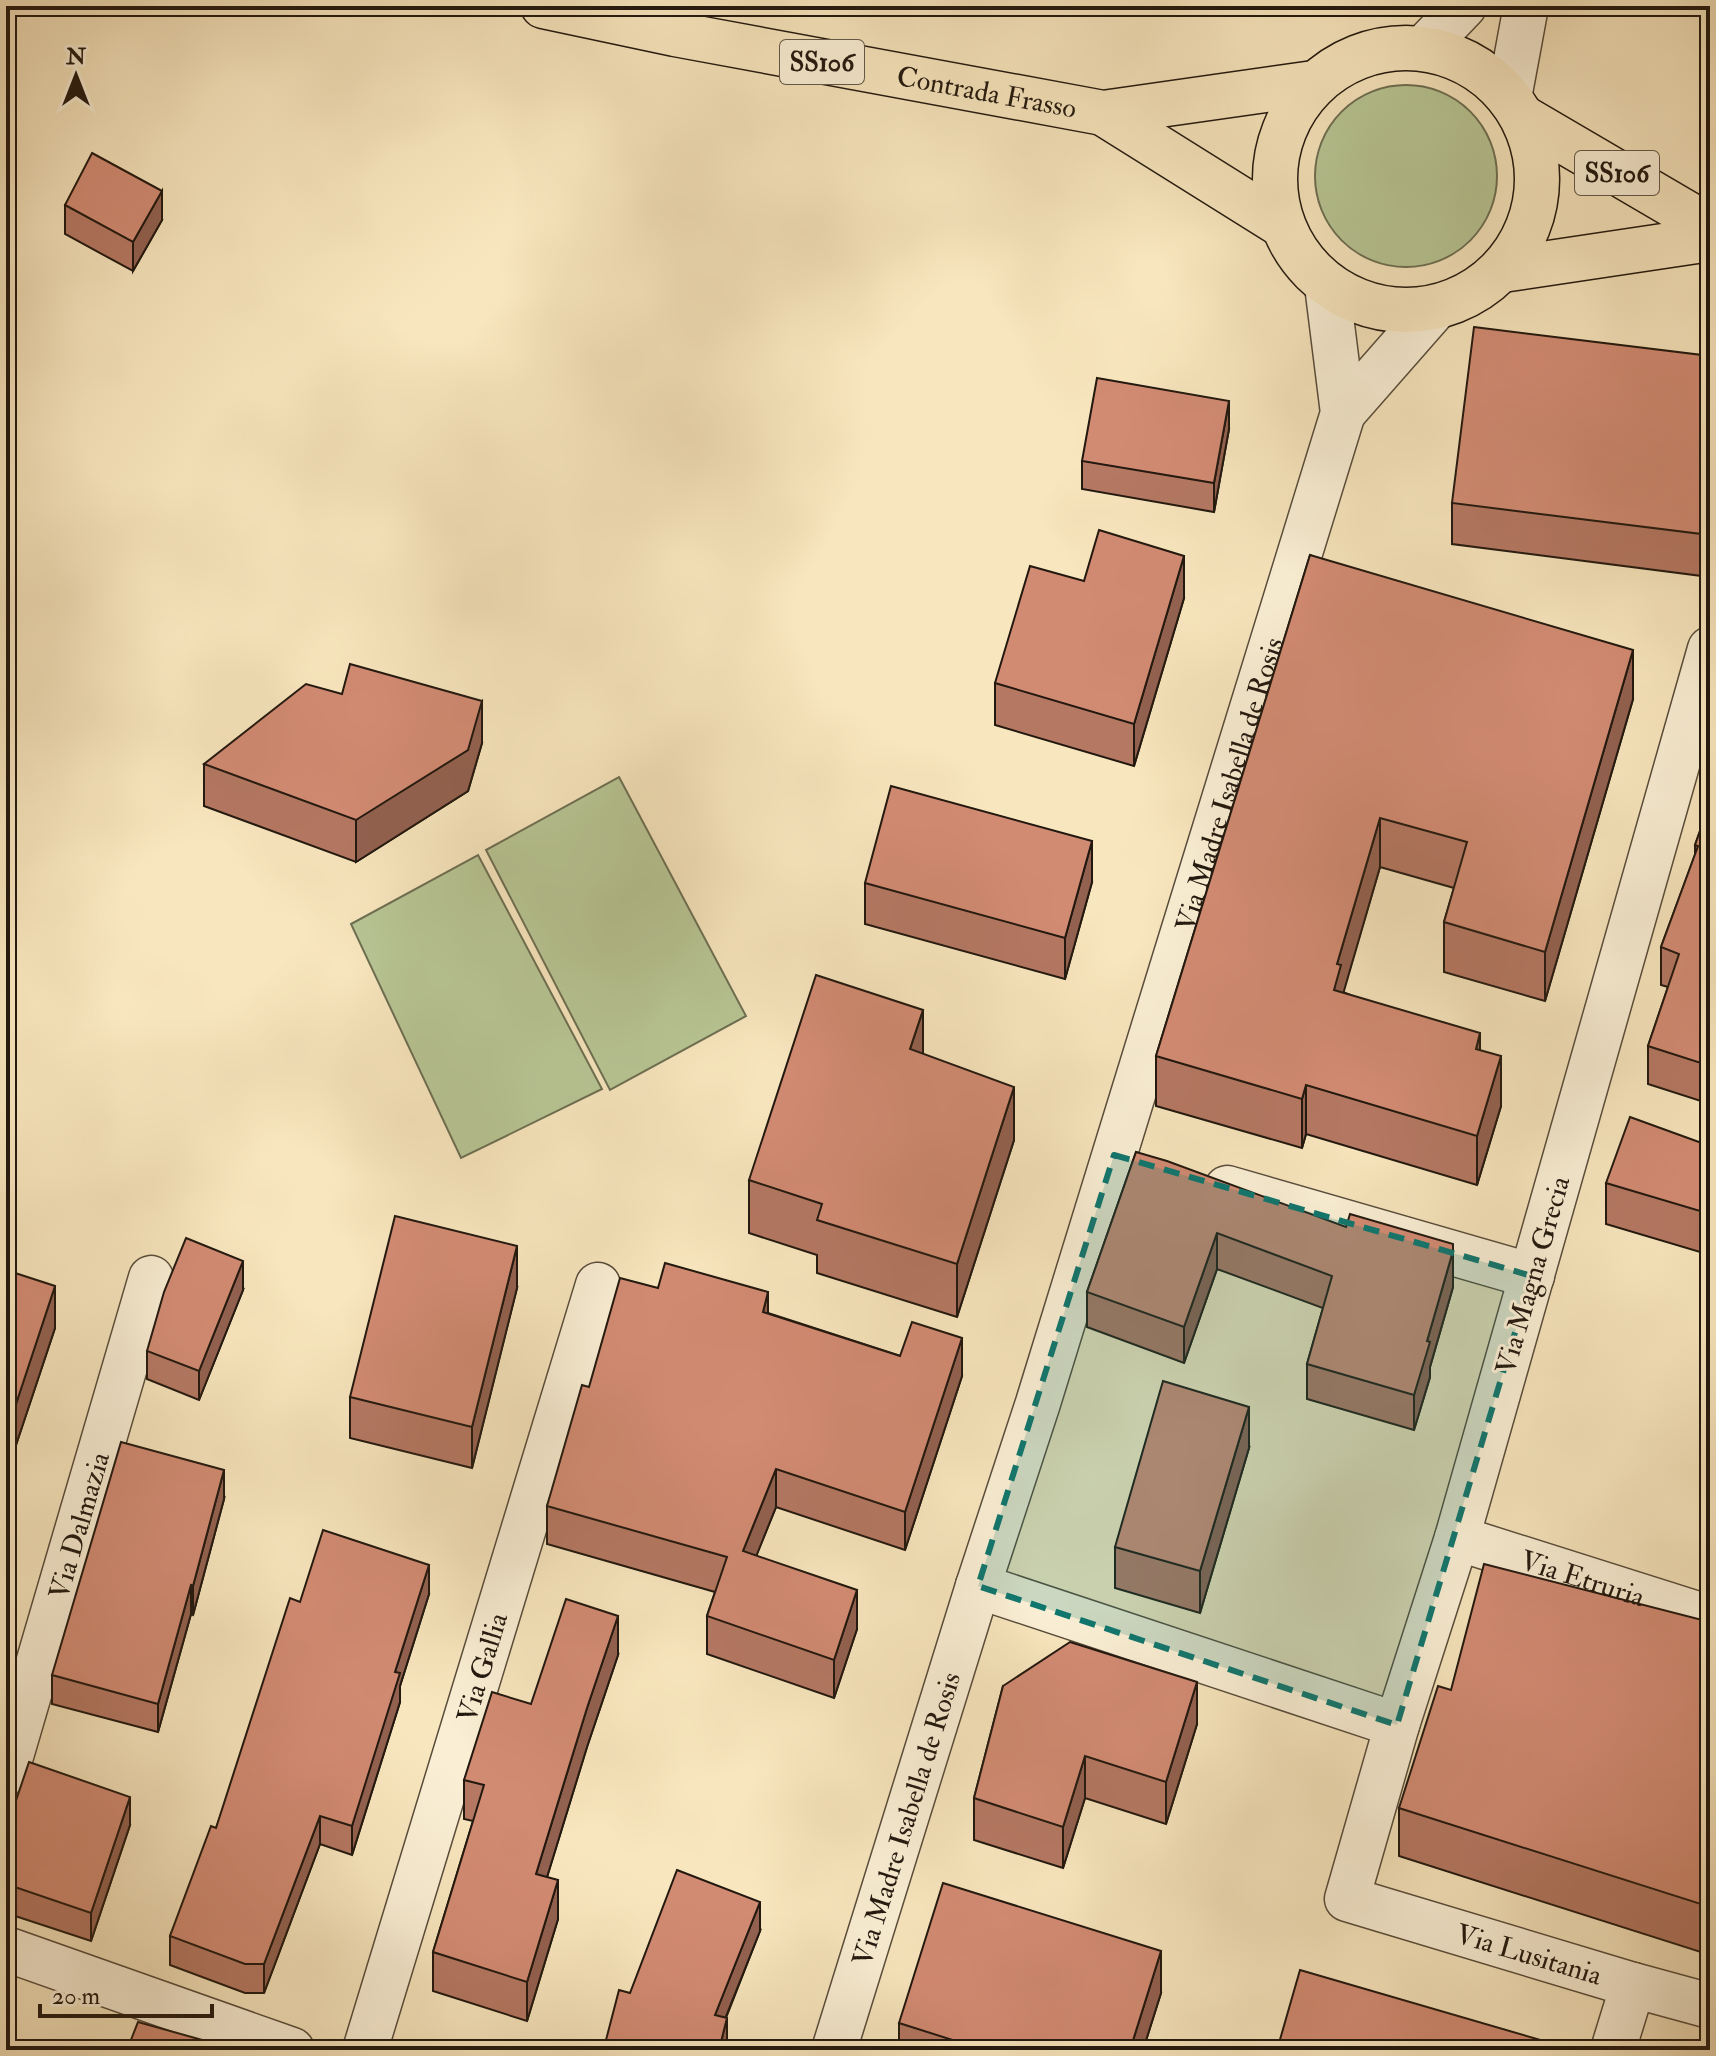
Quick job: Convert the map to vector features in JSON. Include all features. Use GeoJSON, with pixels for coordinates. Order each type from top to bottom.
{"type":"FeatureCollection","features":[{"type":"Feature","properties":{"kind":"main road","name":"Contrada Frasso"},"geometry":{"type":"LineString","coordinates":[[543,6],[675,34],[1103,113],[1314,83]]}},
{"type":"Feature","properties":{"kind":"main road","name":"SS106"},"geometry":{"type":"LineString","coordinates":[[1424,48],[1461,59],[1497,83],[1516,108],[1537,159],[1536,203],[1524,239],[1502,270],[1472,294],[1436,307],[1398,311],[1361,303],[1327,285],[1300,259],[1282,225],[1274,188],[1277,151],[1290,114],[1314,83],[1347,61],[1384,49],[1424,48]]}},
{"type":"Feature","properties":{"kind":"main road","name":"SS106"},"geometry":{"type":"LineString","coordinates":[[1516,108],[1710,227]]}},
{"type":"Feature","properties":{"kind":"main road","name":"Contrada Frasso"},"geometry":{"type":"LineString","coordinates":[[1103,113],[1282,225]]}},
{"type":"Feature","properties":{"kind":"main road","name":"SS106"},"geometry":{"type":"LineString","coordinates":[[1502,270],[1710,239]]}},
{"type":"Feature","properties":{"kind":"street"},"geometry":{"type":"LineString","coordinates":[[1424,48],[1464,6]]}},
{"type":"Feature","properties":{"kind":"street"},"geometry":{"type":"LineString","coordinates":[[1516,108],[1526,6]]}},
{"type":"Feature","properties":{"kind":"street","name":"Via Madre Isabella de Rosis"},"geometry":{"type":"LineString","coordinates":[[1327,285],[1343,413]]}},
{"type":"Feature","properties":{"kind":"street","name":"Via Madre Isabella de Rosis"},"geometry":{"type":"LineString","coordinates":[[834,2050],[1038,1403],[1343,413],[1436,307]]}},
{"type":"Feature","properties":{"kind":"street","name":"Via Magna Grecia"},"geometry":{"type":"LineString","coordinates":[[1347,1899],[1397,1725],[1457,1538],[1710,649]]}},
{"type":"Feature","properties":{"kind":"street"},"geometry":{"type":"LineString","coordinates":[[1114,1155],[1532,1276]]}},
{"type":"Feature","properties":{"kind":"street","name":"Via Dalmazia"},"geometry":{"type":"LineString","coordinates":[[6,1773],[151,1278]]}},
{"type":"Feature","properties":{"kind":"street","name":"Via Gallia"},"geometry":{"type":"LineString","coordinates":[[365,2050],[598,1285]]}},
{"type":"Feature","properties":{"kind":"street","name":"Via Etruria"},"geometry":{"type":"LineString","coordinates":[[1457,1538],[1710,1618]]}},
{"type":"Feature","properties":{"kind":"street"},"geometry":{"type":"LineString","coordinates":[[978,1586],[1397,1725]]}},
{"type":"Feature","properties":{"kind":"street","name":"Via Lusitania"},"geometry":{"type":"LineString","coordinates":[[1347,1899],[1710,2006]]}},
{"type":"Feature","properties":{"kind":"street"},"geometry":{"type":"LineString","coordinates":[[6,1949],[292,2050]]}},
{"type":"Feature","properties":{"kind":"street"},"geometry":{"type":"LineString","coordinates":[[1613,2050],[1633,1985]]}},
{"type":"Feature","properties":{"kind":"highlighted area"},"geometry":{"type":"Polygon","coordinates":[[[1114,1155],[1532,1276],[1397,1725],[978,1586],[1114,1155]]]}},
{"type":"Feature","properties":{"kind":"green space"},"geometry":{"type":"Polygon","coordinates":[[[1406,85],[1441,92],[1470,112],[1490,141],[1497,176],[1490,211],[1470,240],[1441,260],[1406,267],[1371,260],[1342,240],[1322,211],[1315,176],[1322,141],[1342,112],[1371,92],[1406,85]]]}},
{"type":"Feature","properties":{"kind":"green space"},"geometry":{"type":"Polygon","coordinates":[[[619,777],[746,1016],[610,1090],[486,850],[619,777]]]}},
{"type":"Feature","properties":{"kind":"green space"},"geometry":{"type":"Polygon","coordinates":[[[478,855],[602,1089],[461,1158],[351,924],[478,855]]]}},
{"type":"Feature","properties":{"kind":"building"},"geometry":{"type":"Polygon","coordinates":[[[92,153],[162,191],[133,242],[65,205],[92,153]]]}},
{"type":"Feature","properties":{"kind":"building"},"geometry":{"type":"Polygon","coordinates":[[[1474,327],[1710,356],[1710,535],[1452,503],[1474,327]]]}},
{"type":"Feature","properties":{"kind":"building"},"geometry":{"type":"Polygon","coordinates":[[[1097,378],[1229,401],[1214,483],[1082,461],[1097,378]]]}},
{"type":"Feature","properties":{"kind":"building"},"geometry":{"type":"Polygon","coordinates":[[[1099,530],[1184,556],[1134,724],[995,683],[1030,566],[1084,581],[1099,530]]]}},
{"type":"Feature","properties":{"kind":"building"},"geometry":{"type":"Polygon","coordinates":[[[1310,555],[1633,650],[1545,952],[1444,922],[1467,842],[1380,818],[1337,964],[1341,965],[1334,990],[1480,1033],[1476,1049],[1501,1056],[1477,1136],[1306,1085],[1302,1099],[1156,1056],[1310,555]]]}},
{"type":"Feature","properties":{"kind":"building"},"geometry":{"type":"Polygon","coordinates":[[[350,664],[482,701],[468,750],[356,820],[204,764],[306,684],[342,694],[350,664]]]}},
{"type":"Feature","properties":{"kind":"building"},"geometry":{"type":"Polygon","coordinates":[[[891,786],[1092,841],[1065,938],[865,883],[891,786]]]}},
{"type":"Feature","properties":{"kind":"building"},"geometry":{"type":"Polygon","coordinates":[[[1710,803],[1710,1066],[1648,1046],[1679,954],[1661,947],[1698,846],[1695,845],[1710,803]]]}},
{"type":"Feature","properties":{"kind":"building"},"geometry":{"type":"Polygon","coordinates":[[[816,975],[923,1010],[910,1049],[1014,1087],[957,1264],[817,1220],[822,1204],[749,1180],[816,975]]]}},
{"type":"Feature","properties":{"kind":"building"},"geometry":{"type":"Polygon","coordinates":[[[1630,1117],[1710,1146],[1710,1214],[1606,1183],[1630,1117]]]}},
{"type":"Feature","properties":{"kind":"building"},"geometry":{"type":"Polygon","coordinates":[[[1136,1152],[1346,1227],[1350,1214],[1453,1244],[1414,1395],[1307,1364],[1332,1276],[1217,1233],[1184,1327],[1087,1292],[1136,1152]]]}},
{"type":"Feature","properties":{"kind":"building"},"geometry":{"type":"Polygon","coordinates":[[[395,1216],[517,1246],[472,1427],[350,1397],[395,1216]]]}},
{"type":"Feature","properties":{"kind":"building"},"geometry":{"type":"Polygon","coordinates":[[[186,1238],[243,1261],[199,1371],[147,1351],[164,1292],[186,1238]]]}},
{"type":"Feature","properties":{"kind":"building"},"geometry":{"type":"Polygon","coordinates":[[[665,1263],[768,1292],[763,1312],[900,1356],[912,1322],[962,1338],[905,1512],[776,1469],[743,1551],[857,1590],[834,1660],[707,1616],[727,1557],[547,1506],[582,1385],[589,1387],[620,1278],[658,1288],[665,1263]]]}},
{"type":"Feature","properties":{"kind":"building"},"geometry":{"type":"Polygon","coordinates":[[[6,1270],[55,1286],[13,1413],[6,1410],[6,1270]]]}},
{"type":"Feature","properties":{"kind":"building"},"geometry":{"type":"Polygon","coordinates":[[[1163,1381],[1249,1407],[1200,1571],[1115,1547],[1163,1381]]]}},
{"type":"Feature","properties":{"kind":"building"},"geometry":{"type":"Polygon","coordinates":[[[121,1442],[224,1470],[158,1704],[52,1675],[121,1442]]]}},
{"type":"Feature","properties":{"kind":"building"},"geometry":{"type":"Polygon","coordinates":[[[1710,1527],[1710,1545],[1704,1543],[1710,1527]]]}},
{"type":"Feature","properties":{"kind":"building"},"geometry":{"type":"Polygon","coordinates":[[[323,1530],[429,1565],[395,1672],[400,1673],[352,1826],[320,1816],[264,1964],[245,1964],[170,1936],[211,1826],[216,1828],[290,1598],[300,1602],[323,1530]]]}},
{"type":"Feature","properties":{"kind":"building"},"geometry":{"type":"Polygon","coordinates":[[[1484,1564],[1710,1622],[1710,1907],[1399,1808],[1438,1686],[1451,1690],[1484,1564]]]}},
{"type":"Feature","properties":{"kind":"building"},"geometry":{"type":"Polygon","coordinates":[[[566,1599],[618,1616],[536,1874],[558,1880],[527,1982],[433,1952],[484,1785],[464,1780],[492,1692],[531,1704],[566,1599]]]}},
{"type":"Feature","properties":{"kind":"building"},"geometry":{"type":"Polygon","coordinates":[[[1070,1642],[1197,1682],[1166,1782],[1085,1756],[1063,1827],[974,1798],[1003,1686],[1070,1642]]]}},
{"type":"Feature","properties":{"kind":"building"},"geometry":{"type":"Polygon","coordinates":[[[29,1762],[130,1797],[91,1913],[6,1884],[6,1830],[29,1762]]]}},
{"type":"Feature","properties":{"kind":"building"},"geometry":{"type":"Polygon","coordinates":[[[677,1870],[760,1902],[715,2015],[727,2018],[719,2050],[646,2050],[606,2040],[619,1990],[630,1993],[677,1870]]]}},
{"type":"Feature","properties":{"kind":"building"},"geometry":{"type":"Polygon","coordinates":[[[943,1883],[1161,1951],[1130,2050],[984,2050],[899,2023],[943,1883]]]}},
{"type":"Feature","properties":{"kind":"building"},"geometry":{"type":"Polygon","coordinates":[[[1300,1970],[1568,2048],[1277,2050],[1300,1970]]]}},
{"type":"Feature","properties":{"kind":"building"},"geometry":{"type":"Polygon","coordinates":[[[138,2022],[238,2050],[127,2050],[138,2022]]]}},
{"type":"Feature","properties":{"kind":"building"},"geometry":{"type":"Polygon","coordinates":[[[6,2044],[26,2050],[6,2050],[6,2044]]]}}]}
